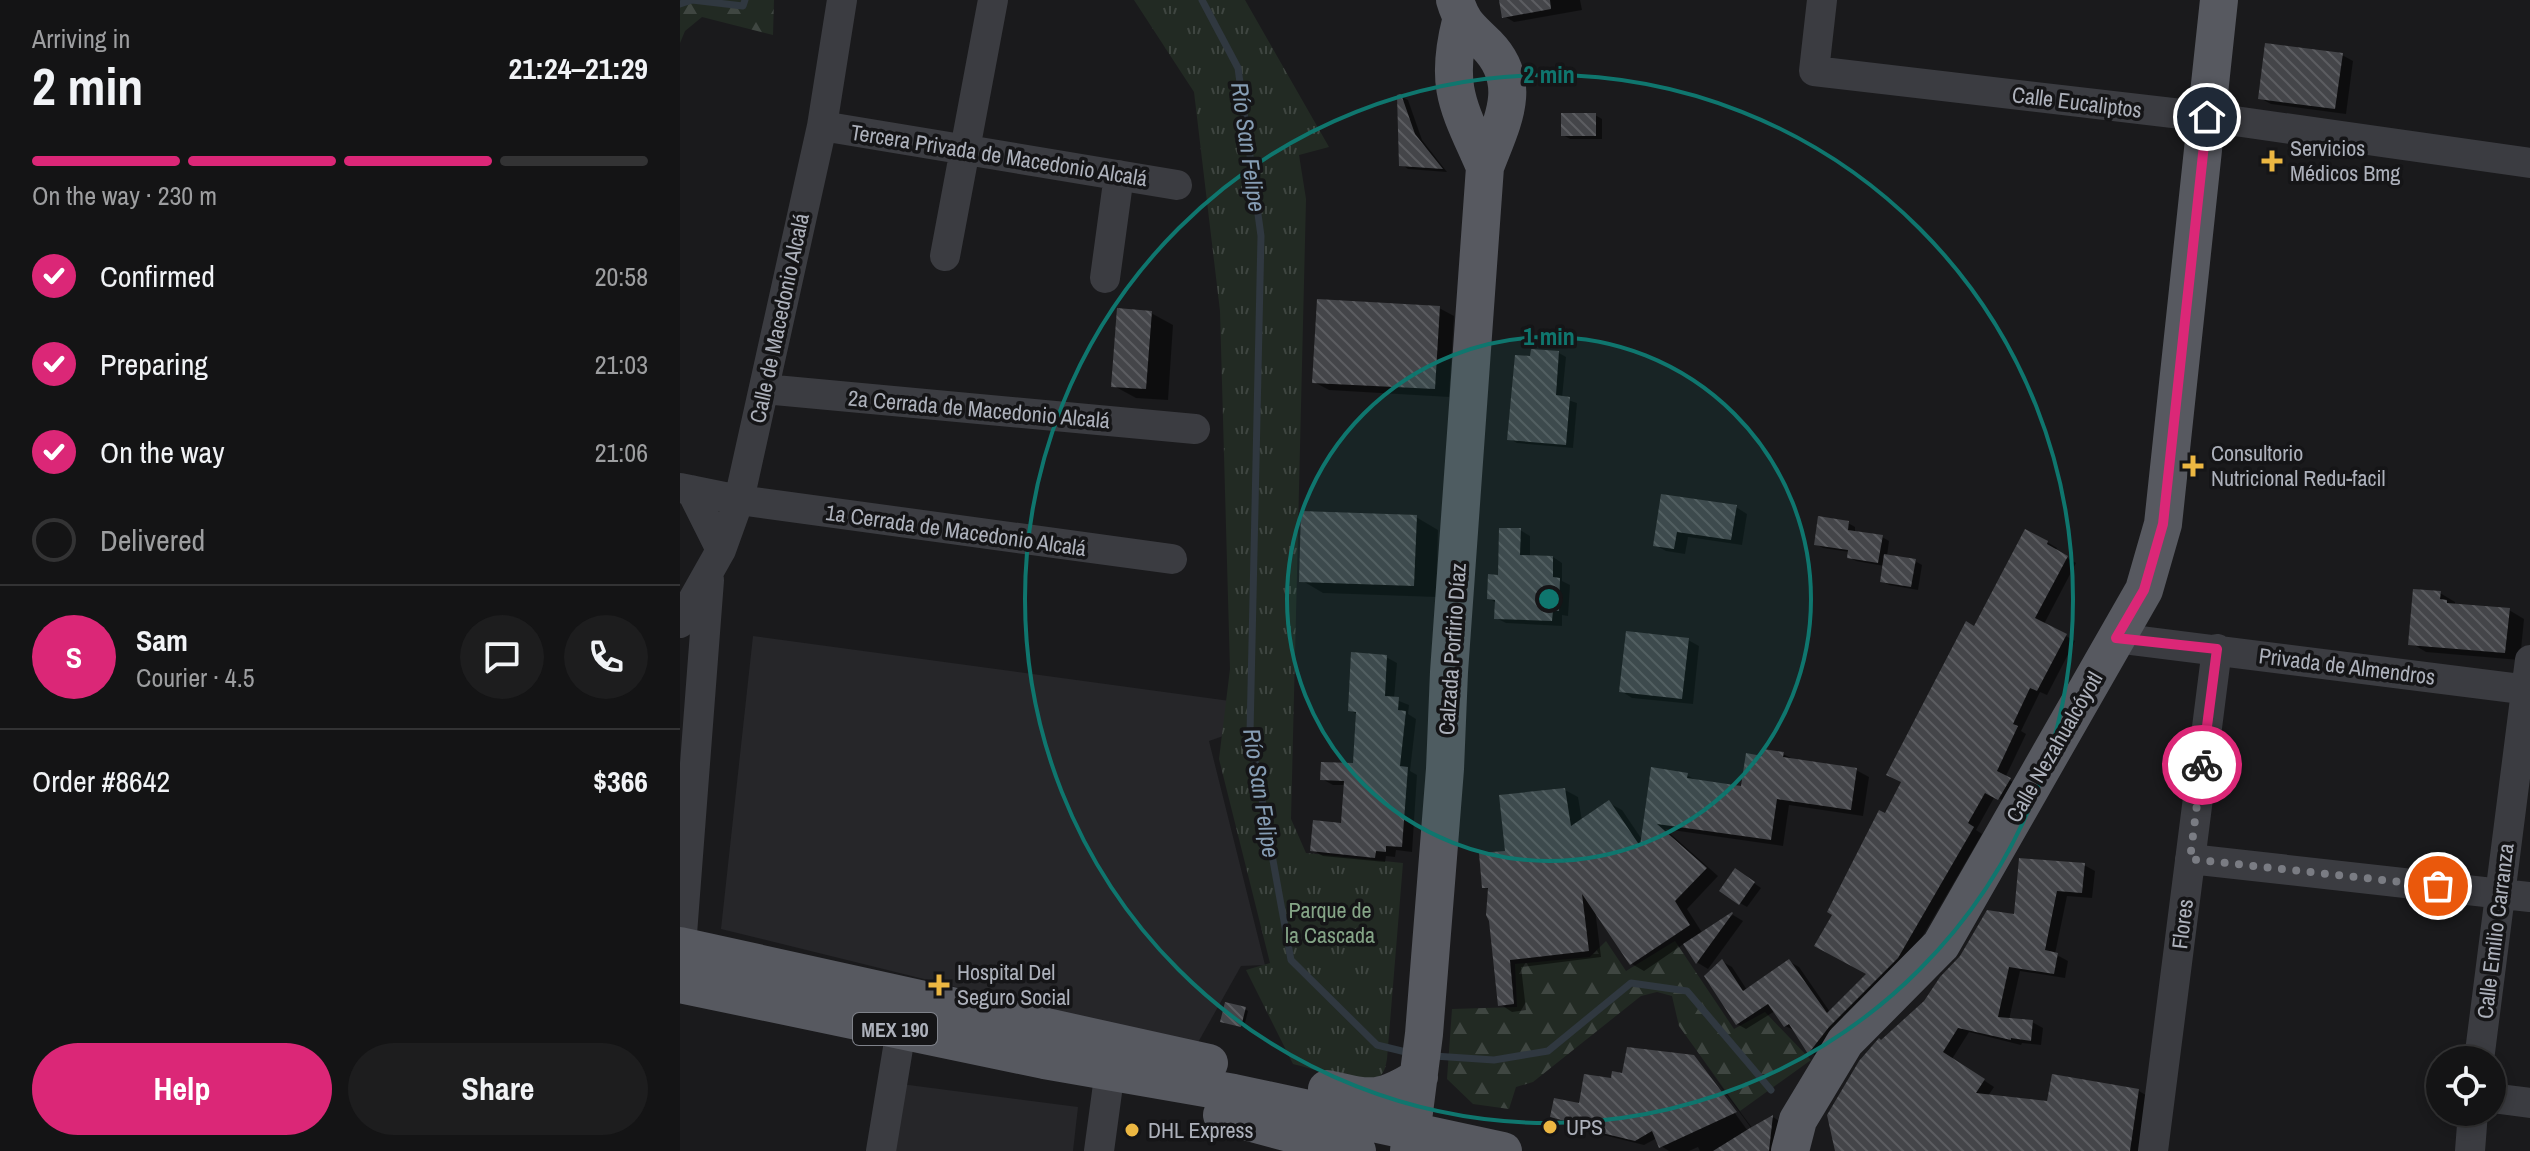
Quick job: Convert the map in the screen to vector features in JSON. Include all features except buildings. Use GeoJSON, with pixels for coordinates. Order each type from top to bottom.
{"type":"FeatureCollection","features":[{"type":"Feature","properties":{"kind":"main road","name":"Calle Nezahualcóyotl"},"geometry":{"type":"LineString","coordinates":[[1790,1151],[1798,1120],[1845,1042],[1941,945],[2144,590],[2163,524],[2219,0]]}},
{"type":"Feature","properties":{"kind":"main road","name":"Calzada Porfirio Díaz"},"geometry":{"type":"LineString","coordinates":[[1411,1141],[1424,1034],[1445,769],[1449,672],[1485,167],[1509,93],[1506,74],[1499,59],[1458,10]]}},
{"type":"Feature","properties":{"kind":"main road","name":"Calzada Porfirio Díaz"},"geometry":{"type":"LineString","coordinates":[[1458,10],[1453,87],[1485,167]]}},
{"type":"Feature","properties":{"kind":"main road","name":"MEX 190"},"geometry":{"type":"LineString","coordinates":[[681,951],[1071,1032],[1110,1070],[1224,1116],[1357,1151]]}},
{"type":"Feature","properties":{"kind":"main road","name":"MEX 190"},"geometry":{"type":"LineString","coordinates":[[680,984],[1044,1060],[1110,1070],[1411,1141],[1503,1151]]}},
{"type":"Feature","properties":{"kind":"main road"},"geometry":{"type":"LineString","coordinates":[[1071,1032],[1358,1096],[1386,1096],[1419,1077]]}},
{"type":"Feature","properties":{"kind":"street","name":"Calle de Macedonio Alcalá"},"geometry":{"type":"LineString","coordinates":[[680,623],[716,562],[739,500],[822,126],[842,0]]}},
{"type":"Feature","properties":{"kind":"street"},"geometry":{"type":"LineString","coordinates":[[945,256],[993,0]]}},
{"type":"Feature","properties":{"kind":"street","name":"Calle Eucaliptos"},"geometry":{"type":"LineString","coordinates":[[1822,0],[1814,71],[2207,117],[2530,163]]}},
{"type":"Feature","properties":{"kind":"street","name":"Tercera Privada de Macedonio Alcalá"},"geometry":{"type":"LineString","coordinates":[[822,126],[1177,185]]}},
{"type":"Feature","properties":{"kind":"street"},"geometry":{"type":"LineString","coordinates":[[1105,278],[1119,175]]}},
{"type":"Feature","properties":{"kind":"street","name":"2a Cerrada de Macedonio Alcalá"},"geometry":{"type":"LineString","coordinates":[[764,389],[1195,429]]}},
{"type":"Feature","properties":{"kind":"street"},"geometry":{"type":"LineString","coordinates":[[681,951],[716,562],[686,489]]}},
{"type":"Feature","properties":{"kind":"street","name":"1a Cerrada de Macedonio Alcalá"},"geometry":{"type":"LineString","coordinates":[[686,489],[739,500],[1172,559]]}},
{"type":"Feature","properties":{"kind":"street","name":"Privada de Almendros"},"geometry":{"type":"LineString","coordinates":[[2116,638],[2529,680]]}},
{"type":"Feature","properties":{"kind":"street","name":"Flores"},"geometry":{"type":"LineString","coordinates":[[2153,1151],[2217,649]]}},
{"type":"Feature","properties":{"kind":"street","name":"Calle Emilio Carranza"},"geometry":{"type":"LineString","coordinates":[[2481,1046],[2529,680]]}},
{"type":"Feature","properties":{"kind":"street"},"geometry":{"type":"LineString","coordinates":[[2190,859],[2530,897]]}},
{"type":"Feature","properties":{"kind":"street"},"geometry":{"type":"LineString","coordinates":[[881,1151],[901,1030]]}},
{"type":"Feature","properties":{"kind":"street"},"geometry":{"type":"LineString","coordinates":[[1099,1151],[1110,1070]]}},
{"type":"Feature","properties":{"kind":"street"},"geometry":{"type":"LineString","coordinates":[[2506,1100],[2530,1103]]}},
{"type":"Feature","properties":{"kind":"street"},"geometry":{"type":"LineString","coordinates":[[2470,1151],[2472,1126]]}},
{"type":"Feature","properties":{"kind":"shaded area"},"geometry":{"type":"Polygon","coordinates":[[[753,636],[1230,701],[1229,734],[1209,741],[1265,965],[1241,966],[1196,1046],[721,929],[753,636]]]}},
{"type":"Feature","properties":{"kind":"shaded area"},"geometry":{"type":"Polygon","coordinates":[[[901,1084],[1078,1107],[1073,1151],[894,1151],[901,1084]]]}},
{"type":"Feature","properties":{"kind":"green space"},"geometry":{"type":"Polygon","coordinates":[[[680,0],[774,0],[773,35],[702,17],[685,31],[680,43],[680,0]]]}},
{"type":"Feature","properties":{"kind":"green space","name":"Parque de la Cascada"},"geometry":{"type":"Polygon","coordinates":[[[1134,0],[1245,0],[1329,147],[1299,155],[1306,199],[1291,819],[1306,853],[1403,863],[1387,1059],[1383,1072],[1374,1079],[1352,1078],[1293,1064],[1246,970],[1270,963],[1219,759],[1230,669],[1220,311],[1194,92],[1134,0]]]}},
{"type":"Feature","properties":{"kind":"green space"},"geometry":{"type":"Polygon","coordinates":[[[1606,941],[1626,971],[1675,941],[1734,1029],[1765,1012],[1811,1060],[1740,1111],[1679,1026],[1672,996],[1657,992],[1641,996],[1533,1082],[1516,1087],[1509,1109],[1473,1104],[1447,1079],[1452,1009],[1517,1007],[1515,964],[1590,957],[1606,941]]]}},
{"type":"Feature","properties":{"kind":"waterway"},"geometry":{"type":"LineString","coordinates":[[680,4],[692,0],[743,6],[745,0]]}},
{"type":"Feature","properties":{"kind":"waterway","name":"Río San Felipe"},"geometry":{"type":"LineString","coordinates":[[1202,0],[1238,68],[1261,236],[1250,733],[1291,960],[1377,1045],[1410,1053]]}},
{"type":"Feature","properties":{"kind":"waterway","name":"Río San Felipe"},"geometry":{"type":"LineString","coordinates":[[1434,1056],[1494,1060],[1548,1051],[1631,983],[1687,991],[1771,1090]]}},
{"type":"Feature","properties":{"kind":"way so far"},"geometry":{"type":"LineString","coordinates":[[2202,765],[2190,859],[2438,886]]}},
{"type":"Feature","properties":{"kind":"place","name":"Servicios Médicos Bmg"},"geometry":{"type":"Point","coordinates":[2272,161]}},
{"type":"Feature","properties":{"kind":"place","name":"Consultorio Nutricional Redu-facil"},"geometry":{"type":"Point","coordinates":[2193,466]}},
{"type":"Feature","properties":{"kind":"place","name":"Hospital Del Seguro Social"},"geometry":{"type":"Point","coordinates":[939,985]}},
{"type":"Feature","properties":{"kind":"place","name":"UPS"},"geometry":{"type":"Point","coordinates":[1550,1127]}},
{"type":"Feature","properties":{"kind":"place","name":"DHL Express"},"geometry":{"type":"Point","coordinates":[1132,1130]}},
{"type":"Feature","properties":{"kind":"route"},"geometry":{"type":"LineString","coordinates":[[2202,765],[2217,649],[2116,638],[2144,590],[2163,524],[2207,117]]}}]}
